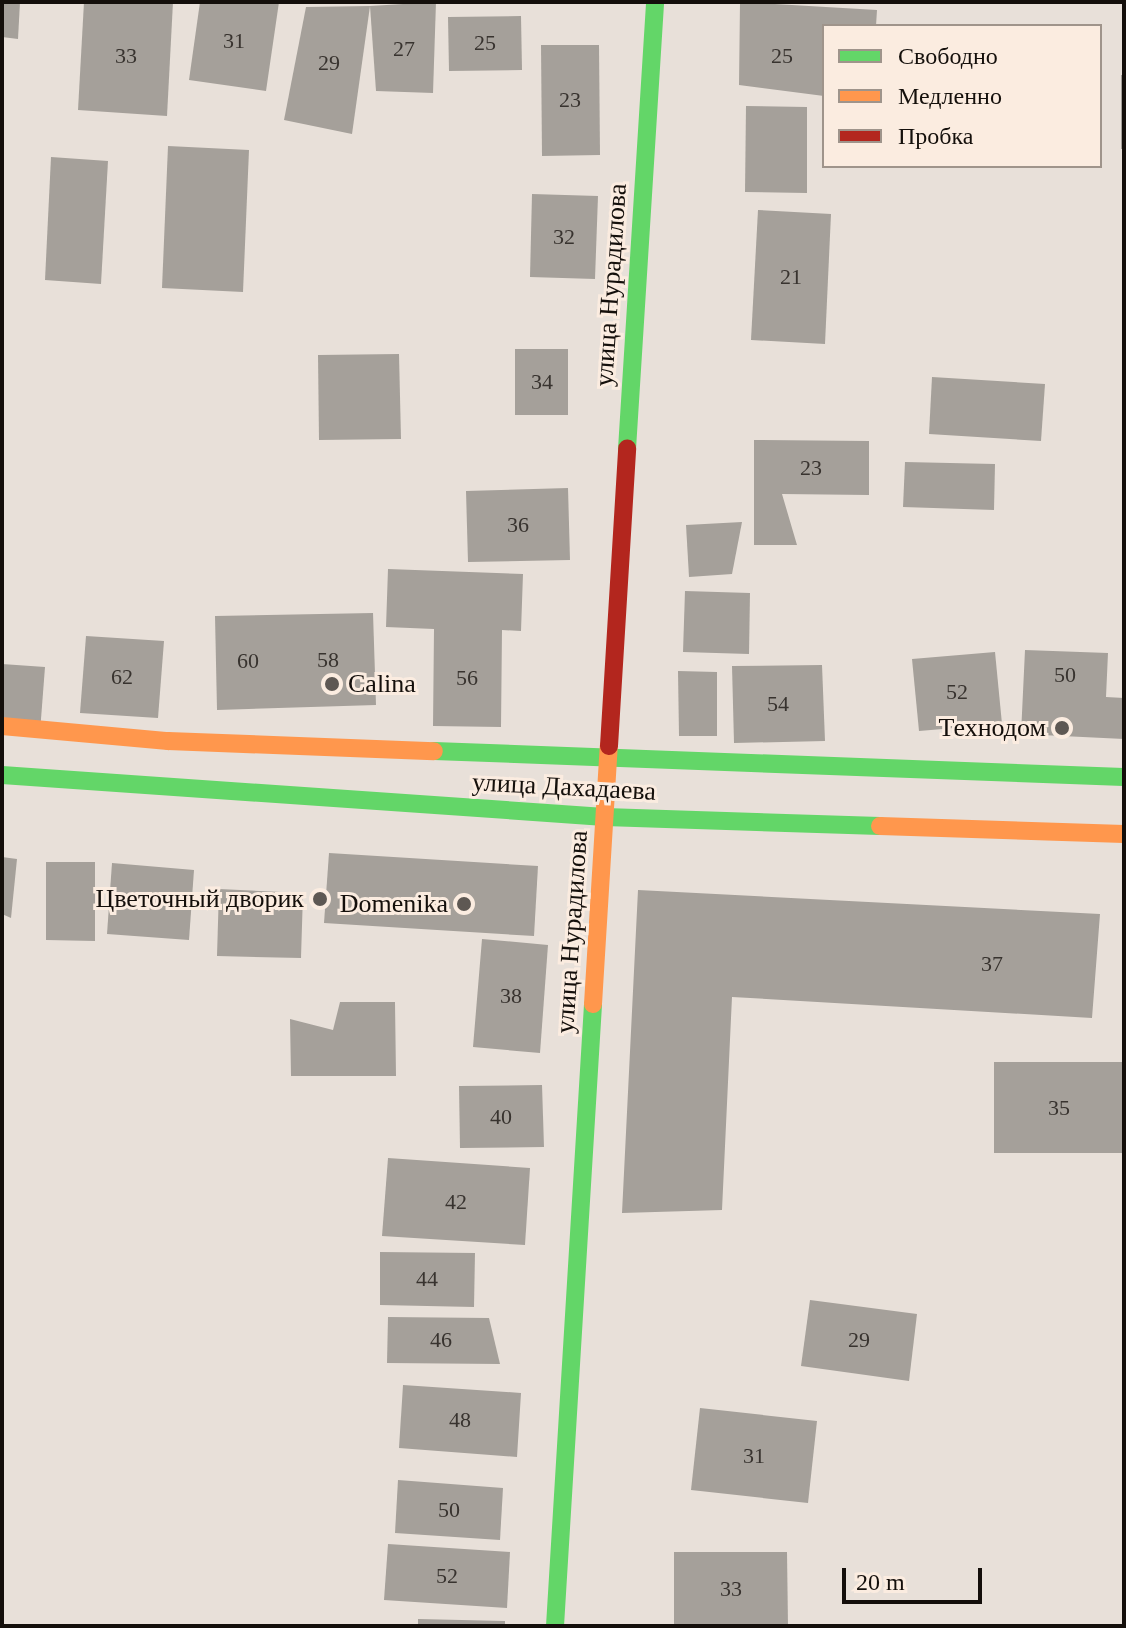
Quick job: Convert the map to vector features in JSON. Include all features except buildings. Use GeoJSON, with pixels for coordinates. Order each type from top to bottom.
{"type":"FeatureCollection","features":[{"type":"Feature","properties":{"kind":"main road","name":"улица Нурадилова"},"geometry":{"type":"LineString","coordinates":[[555,1626],[655,2]]}},
{"type":"Feature","properties":{"kind":"main road","name":"улица Дахадаева"},"geometry":{"type":"LineString","coordinates":[[2,726],[168,741],[1124,777]]}},
{"type":"Feature","properties":{"kind":"main road","name":"улица Дахадаева"},"geometry":{"type":"LineString","coordinates":[[2,775],[605,817],[1124,834]]}},
{"type":"Feature","properties":{"kind":"traffic: fast"},"geometry":{"type":"LineString","coordinates":[[627,449],[655,2]]}},
{"type":"Feature","properties":{"kind":"traffic: fast"},"geometry":{"type":"LineString","coordinates":[[434,751],[1124,777]]}},
{"type":"Feature","properties":{"kind":"traffic: fast"},"geometry":{"type":"LineString","coordinates":[[2,775],[605,817],[880,826]]}},
{"type":"Feature","properties":{"kind":"traffic: fast"},"geometry":{"type":"LineString","coordinates":[[555,1626],[593,1004]]}},
{"type":"Feature","properties":{"kind":"traffic: slow"},"geometry":{"type":"LineString","coordinates":[[2,726],[168,741],[434,751]]}},
{"type":"Feature","properties":{"kind":"traffic: slow"},"geometry":{"type":"LineString","coordinates":[[593,1004],[609,746]]}},
{"type":"Feature","properties":{"kind":"traffic: slow"},"geometry":{"type":"LineString","coordinates":[[880,826],[1124,834]]}},
{"type":"Feature","properties":{"kind":"traffic: jam"},"geometry":{"type":"LineString","coordinates":[[609,746],[627,449]]}},
{"type":"Feature","properties":{"kind":"place","name":"Calina"},"geometry":{"type":"Point","coordinates":[332,684]}},
{"type":"Feature","properties":{"kind":"place","name":"Технодом"},"geometry":{"type":"Point","coordinates":[1062,728]}},
{"type":"Feature","properties":{"kind":"place","name":"Цветочный дворик"},"geometry":{"type":"Point","coordinates":[320,899]}},
{"type":"Feature","properties":{"kind":"place","name":"Domenika"},"geometry":{"type":"Point","coordinates":[464,904]}}]}
